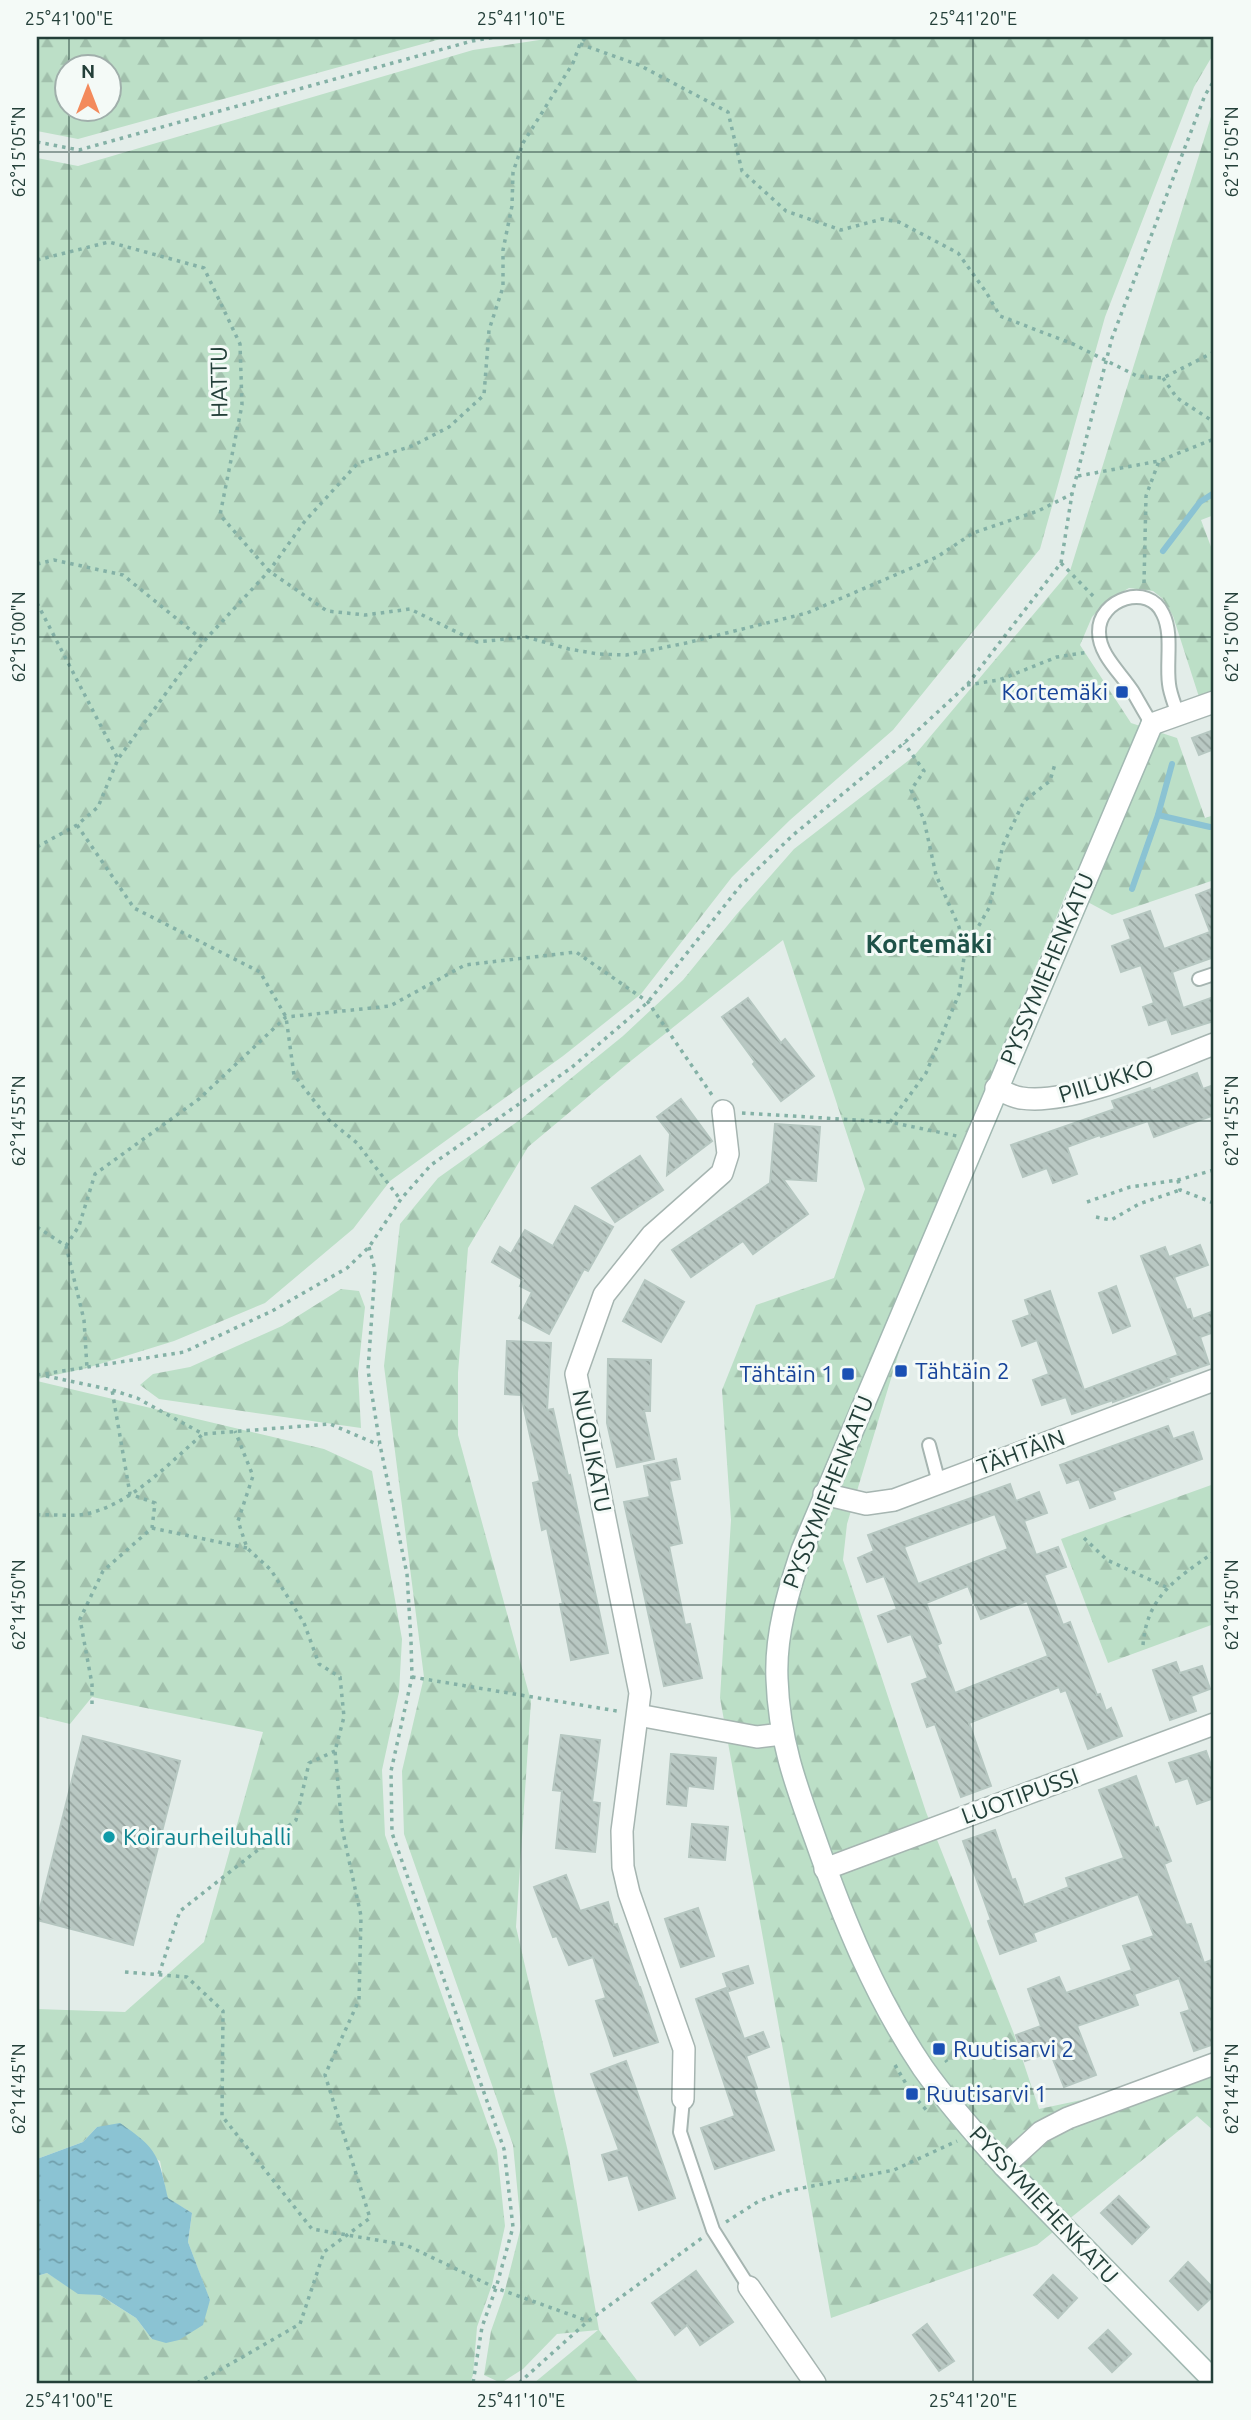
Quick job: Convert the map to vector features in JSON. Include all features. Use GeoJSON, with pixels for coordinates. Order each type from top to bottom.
{"type":"FeatureCollection","features":[{"type":"Feature","properties":{"kind":"street"},"geometry":{"type":"LineString","coordinates":[[1152,724],[1214,702]]}},
{"type":"Feature","properties":{"kind":"street","name":"PYSSYMIEHENKATU"},"geometry":{"type":"LineString","coordinates":[[1152,724],[802,1550],[784,1609],[777,1679],[787,1761],[825,1869],[853,1941],[888,2009],[923,2068],[1004,2166],[1214,2381]]}},
{"type":"Feature","properties":{"kind":"street","name":"PIILUKKO"},"geometry":{"type":"LineString","coordinates":[[996,1088],[1019,1098],[1063,1097],[1095,1088],[1214,1044]]}},
{"type":"Feature","properties":{"kind":"street","name":"NUOLIKATU"},"geometry":{"type":"LineString","coordinates":[[683,2099],[684,2049],[629,1893],[623,1867],[622,1831],[640,1693],[576,1374],[604,1295],[652,1235],[722,1173],[728,1154],[723,1111]]}},
{"type":"Feature","properties":{"kind":"street","name":"TÄHTÄIN"},"geometry":{"type":"LineString","coordinates":[[824,1494],[845,1501],[880,1503],[1214,1380]]}},
{"type":"Feature","properties":{"kind":"street"},"geometry":{"type":"LineString","coordinates":[[638,1715],[757,1737],[782,1734]]}},
{"type":"Feature","properties":{"kind":"street","name":"LUOTIPUSSI"},"geometry":{"type":"LineString","coordinates":[[825,1869],[1214,1724]]}},
{"type":"Feature","properties":{"kind":"street"},"geometry":{"type":"LineString","coordinates":[[1004,2166],[1041,2132],[1068,2118],[1214,2064]]}},
{"type":"Feature","properties":{"kind":"street"},"geometry":{"type":"LineString","coordinates":[[749,2287],[815,2383]]}},
{"type":"Feature","properties":{"kind":"lane"},"geometry":{"type":"LineString","coordinates":[[1152,724],[1102,650],[1098,633],[1100,622],[1110,608],[1122,599],[1143,596],[1156,602],[1164,616],[1169,686],[1178,715]]}},
{"type":"Feature","properties":{"kind":"lane"},"geometry":{"type":"LineString","coordinates":[[1199,979],[1214,974]]}},
{"type":"Feature","properties":{"kind":"lane"},"geometry":{"type":"LineString","coordinates":[[929,1446],[939,1483]]}},
{"type":"Feature","properties":{"kind":"lane"},"geometry":{"type":"LineString","coordinates":[[683,2099],[680,2132],[713,2230],[749,2287]]}},
{"type":"Feature","properties":{"kind":"path"},"geometry":{"type":"LineString","coordinates":[[37,142],[79,150],[471,41],[495,37]]}},
{"type":"Feature","properties":{"kind":"path"},"geometry":{"type":"LineString","coordinates":[[37,847],[77,825],[98,807],[118,759],[204,641],[269,571],[305,522],[358,463],[412,446],[449,427],[484,395],[489,330],[503,287],[503,250],[512,206],[513,172],[523,143],[573,63],[580,44],[586,37]]}},
{"type":"Feature","properties":{"kind":"path"},"geometry":{"type":"LineString","coordinates":[[580,44],[639,65],[728,112],[742,171],[786,211],[841,230],[882,219],[899,222],[958,253],[1000,316],[1073,344],[1137,376],[1163,379],[1214,352]]}},
{"type":"Feature","properties":{"kind":"path"},"geometry":{"type":"LineString","coordinates":[[38,1375],[184,1352],[272,1311],[347,1268],[369,1247],[401,1199],[431,1166],[571,1068],[648,1002],[741,886],[792,836],[904,743],[967,685],[1061,563],[1072,494],[1112,338],[1205,95],[1214,81]]}},
{"type":"Feature","properties":{"kind":"path","name":"HATTU"},"geometry":{"type":"LineString","coordinates":[[37,260],[109,242],[204,268],[240,344],[242,405],[220,515],[269,571]]}},
{"type":"Feature","properties":{"kind":"path"},"geometry":{"type":"LineString","coordinates":[[1163,379],[1177,398],[1214,422]]}},
{"type":"Feature","properties":{"kind":"path"},"geometry":{"type":"LineString","coordinates":[[1077,477],[1159,461],[1214,439]]}},
{"type":"Feature","properties":{"kind":"path"},"geometry":{"type":"LineString","coordinates":[[1143,596],[1146,496],[1159,461]]}},
{"type":"Feature","properties":{"kind":"path"},"geometry":{"type":"LineString","coordinates":[[269,571],[327,611],[365,615],[410,609],[477,642],[526,636],[569,649],[626,655],[807,613],[937,557],[973,533],[1038,511],[1072,494]]}},
{"type":"Feature","properties":{"kind":"path"},"geometry":{"type":"LineString","coordinates":[[37,564],[54,560],[123,575],[204,641]]}},
{"type":"Feature","properties":{"kind":"path"},"geometry":{"type":"LineString","coordinates":[[1061,563],[1095,598],[1110,608]]}},
{"type":"Feature","properties":{"kind":"path"},"geometry":{"type":"LineString","coordinates":[[37,603],[118,759]]}},
{"type":"Feature","properties":{"kind":"path"},"geometry":{"type":"LineString","coordinates":[[967,685],[999,680],[1057,657],[1102,650]]}},
{"type":"Feature","properties":{"kind":"path"},"geometry":{"type":"LineString","coordinates":[[904,743],[924,771],[911,790],[924,820],[936,875],[959,927],[965,950]]}},
{"type":"Feature","properties":{"kind":"path"},"geometry":{"type":"LineString","coordinates":[[890,1122],[926,1073],[959,994],[965,950],[989,908],[1003,845],[1024,802],[1050,780],[1055,764]]}},
{"type":"Feature","properties":{"kind":"path"},"geometry":{"type":"LineString","coordinates":[[77,825],[134,908],[260,972],[286,1017],[294,1075],[329,1120],[357,1143],[401,1199]]}},
{"type":"Feature","properties":{"kind":"path"},"geometry":{"type":"LineString","coordinates":[[65,1246],[79,1226],[95,1174],[199,1099],[286,1017],[390,1006],[465,965],[576,952],[648,1002],[723,1111],[890,1122],[974,1139]]}},
{"type":"Feature","properties":{"kind":"path"},"geometry":{"type":"LineString","coordinates":[[1087,1202],[1130,1187],[1178,1180],[1214,1170]]}},
{"type":"Feature","properties":{"kind":"path"},"geometry":{"type":"LineString","coordinates":[[1178,1180],[1180,1189]]}},
{"type":"Feature","properties":{"kind":"path"},"geometry":{"type":"LineString","coordinates":[[1096,1217],[1111,1220],[1139,1204],[1180,1189],[1214,1203]]}},
{"type":"Feature","properties":{"kind":"path"},"geometry":{"type":"LineString","coordinates":[[37,1227],[65,1246],[84,1320],[87,1368]]}},
{"type":"Feature","properties":{"kind":"path"},"geometry":{"type":"LineString","coordinates":[[369,1247],[375,1270],[368,1370],[380,1446],[407,1574],[412,1677],[391,1771],[392,1833],[504,2149],[513,2227],[482,2327],[473,2383]]}},
{"type":"Feature","properties":{"kind":"path"},"geometry":{"type":"LineString","coordinates":[[38,1375],[112,1390],[137,1398],[203,1434],[330,1424],[380,1446]]}},
{"type":"Feature","properties":{"kind":"path"},"geometry":{"type":"LineString","coordinates":[[112,1390],[130,1494]]}},
{"type":"Feature","properties":{"kind":"path"},"geometry":{"type":"LineString","coordinates":[[197,2383],[300,2323],[324,2252],[370,2218],[325,2075],[359,2000],[361,1916],[342,1828],[335,1751],[344,1717],[340,1677],[319,1664],[304,1623],[271,1570],[247,1548],[238,1521],[253,1476],[235,1431]]}},
{"type":"Feature","properties":{"kind":"path"},"geometry":{"type":"LineString","coordinates":[[37,1515],[86,1514],[120,1501],[155,1476],[203,1434]]}},
{"type":"Feature","properties":{"kind":"path"},"geometry":{"type":"LineString","coordinates":[[92,1704],[92,1684],[80,1619],[103,1571],[152,1528],[155,1503],[130,1494]]}},
{"type":"Feature","properties":{"kind":"path"},"geometry":{"type":"LineString","coordinates":[[152,1528],[247,1548]]}},
{"type":"Feature","properties":{"kind":"path"},"geometry":{"type":"LineString","coordinates":[[1084,1538],[1107,1560],[1166,1587]]}},
{"type":"Feature","properties":{"kind":"path"},"geometry":{"type":"LineString","coordinates":[[1143,1645],[1145,1624],[1166,1587],[1214,1552]]}},
{"type":"Feature","properties":{"kind":"path"},"geometry":{"type":"LineString","coordinates":[[412,1677],[638,1715]]}},
{"type":"Feature","properties":{"kind":"path"},"geometry":{"type":"LineString","coordinates":[[159,1975],[180,1911],[296,1820],[309,1763],[335,1751]]}},
{"type":"Feature","properties":{"kind":"path"},"geometry":{"type":"LineString","coordinates":[[125,1972],[187,1977],[223,2011],[222,2116],[312,2229],[406,2245],[496,2288],[588,2321]]}},
{"type":"Feature","properties":{"kind":"path"},"geometry":{"type":"LineString","coordinates":[[931,2040],[954,2073]]}},
{"type":"Feature","properties":{"kind":"green space"},"geometry":{"type":"Polygon","coordinates":[[[37,37],[448,37],[78,139],[37,131],[37,37]]]}},
{"type":"Feature","properties":{"kind":"green space"},"geometry":{"type":"Polygon","coordinates":[[[559,37],[1214,37],[1214,53],[1194,87],[1105,317],[1040,549],[893,730],[790,820],[732,877],[641,994],[563,1056],[390,1181],[353,1229],[265,1303],[174,1341],[87,1368],[37,1379],[37,158],[78,166],[473,50],[559,37]]]}},
{"type":"Feature","properties":{"kind":"green space"},"geometry":{"type":"Polygon","coordinates":[[[1214,107],[1214,515],[1201,520],[1214,555],[1214,692],[1199,697],[1173,616],[1163,599],[1153,591],[1129,588],[1109,600],[1092,617],[1080,645],[1131,723],[1177,738],[1205,818],[1214,815],[1214,880],[1112,915],[1067,891],[959,1154],[847,1524],[843,1560],[926,1812],[1014,2034],[1039,2109],[1214,2072],[1214,2131],[1197,2116],[1037,2245],[831,2318],[720,1698],[731,1520],[722,1390],[756,1305],[834,1278],[865,1189],[783,940],[528,1147],[468,1248],[458,1373],[458,1435],[531,1701],[516,1927],[568,2152],[599,2330],[639,2383],[534,2383],[598,2330],[557,2334],[523,2369],[501,2383],[484,2375],[491,2331],[504,2294],[521,2227],[513,2145],[404,1834],[402,1771],[424,1677],[384,1366],[400,1224],[438,1178],[521,1119],[623,1036],[683,980],[794,849],[913,757],[1070,571],[1214,107]]]}},
{"type":"Feature","properties":{"kind":"green space"},"geometry":{"type":"Polygon","coordinates":[[[341,1289],[359,1291],[365,1307],[358,1373],[361,1428],[159,1399],[140,1385],[153,1374],[190,1367],[282,1326],[341,1289]]]}},
{"type":"Feature","properties":{"kind":"green space"},"geometry":{"type":"Polygon","coordinates":[[[37,1381],[324,1449],[372,1471],[402,1639],[399,1692],[382,1770],[385,1835],[497,2150],[505,2226],[492,2285],[477,2327],[470,2383],[37,2383],[37,2276],[47,2273],[78,2293],[100,2295],[136,2318],[152,2339],[210,2301],[188,2242],[192,2213],[167,2198],[160,2161],[97,2127],[83,2142],[37,2159],[37,2009],[125,2012],[204,1942],[263,1732],[92,1697],[70,1724],[37,1716],[37,1381]]]}},
{"type":"Feature","properties":{"kind":"green space"},"geometry":{"type":"Polygon","coordinates":[[[1214,1484],[1214,1624],[1108,1663],[1061,1539],[1214,1484]]]}},
{"type":"Feature","properties":{"kind":"water"},"geometry":{"type":"Polygon","coordinates":[[[120,2123],[142,2139],[154,2153],[168,2198],[192,2213],[188,2242],[210,2300],[203,2325],[179,2340],[166,2343],[152,2339],[136,2318],[100,2295],[78,2294],[47,2273],[37,2276],[37,2159],[83,2142],[97,2127],[120,2123]]]}},
{"type":"Feature","properties":{"kind":"building"},"geometry":{"type":"Polygon","coordinates":[[[1214,730],[1214,749],[1199,755],[1192,738],[1214,730]]]}},
{"type":"Feature","properties":{"kind":"building"},"geometry":{"type":"Polygon","coordinates":[[[1214,888],[1214,957],[1172,972],[1183,1008],[1214,997],[1214,1021],[1172,1034],[1167,1019],[1149,1025],[1143,1007],[1154,1003],[1141,965],[1121,972],[1112,946],[1131,939],[1124,920],[1150,911],[1164,949],[1210,932],[1196,895],[1214,888]]]}},
{"type":"Feature","properties":{"kind":"building"},"geometry":{"type":"Polygon","coordinates":[[[748,998],[781,1043],[785,1039],[814,1076],[781,1101],[722,1017],[748,998]]]}},
{"type":"Feature","properties":{"kind":"building"},"geometry":{"type":"Polygon","coordinates":[[[1197,1073],[1203,1089],[1214,1085],[1214,1115],[1154,1137],[1148,1121],[1101,1137],[1100,1135],[1067,1147],[1077,1174],[1053,1183],[1047,1168],[1023,1177],[1011,1145],[1115,1109],[1112,1101],[1150,1088],[1151,1091],[1197,1073]]]}},
{"type":"Feature","properties":{"kind":"building"},"geometry":{"type":"Polygon","coordinates":[[[681,1099],[712,1141],[667,1175],[670,1134],[657,1117],[681,1099]]]}},
{"type":"Feature","properties":{"kind":"building"},"geometry":{"type":"Polygon","coordinates":[[[775,1124],[820,1127],[816,1181],[783,1179],[808,1214],[753,1254],[743,1241],[691,1277],[672,1250],[770,1183],[775,1124]]]}},
{"type":"Feature","properties":{"kind":"building"},"geometry":{"type":"Polygon","coordinates":[[[640,1156],[663,1190],[615,1222],[592,1188],[640,1156]]]}},
{"type":"Feature","properties":{"kind":"building"},"geometry":{"type":"Polygon","coordinates":[[[575,1206],[613,1227],[588,1271],[584,1269],[549,1334],[519,1318],[532,1292],[520,1286],[523,1280],[492,1262],[500,1247],[511,1254],[525,1230],[553,1246],[575,1206]]]}},
{"type":"Feature","properties":{"kind":"building"},"geometry":{"type":"Polygon","coordinates":[[[1200,1245],[1208,1265],[1174,1277],[1193,1319],[1214,1311],[1214,1332],[1200,1337],[1209,1364],[1113,1402],[1072,1414],[1066,1397],[1042,1405],[1033,1380],[1049,1374],[1037,1340],[1022,1346],[1013,1321],[1030,1315],[1025,1300],[1050,1291],[1084,1390],[1178,1355],[1141,1256],[1165,1247],[1169,1257],[1200,1245]]]}},
{"type":"Feature","properties":{"kind":"building"},"geometry":{"type":"Polygon","coordinates":[[[645,1280],[684,1302],[661,1342],[623,1321],[645,1280]]]}},
{"type":"Feature","properties":{"kind":"building"},"geometry":{"type":"Polygon","coordinates":[[[1116,1286],[1130,1326],[1113,1333],[1099,1293],[1116,1286]]]}},
{"type":"Feature","properties":{"kind":"building"},"geometry":{"type":"Polygon","coordinates":[[[507,1341],[551,1343],[547,1410],[553,1409],[568,1476],[570,1475],[608,1653],[571,1660],[560,1604],[563,1604],[547,1528],[542,1530],[533,1483],[540,1481],[521,1395],[505,1394],[507,1341]]]}},
{"type":"Feature","properties":{"kind":"building"},"geometry":{"type":"Polygon","coordinates":[[[608,1359],[651,1360],[650,1411],[644,1411],[654,1459],[617,1467],[607,1423],[608,1359]]]}},
{"type":"Feature","properties":{"kind":"building"},"geometry":{"type":"Polygon","coordinates":[[[1168,1426],[1173,1439],[1193,1432],[1202,1459],[1112,1492],[1115,1499],[1090,1508],[1079,1479],[1067,1483],[1060,1465],[1168,1426]]]}},
{"type":"Feature","properties":{"kind":"building"},"geometry":{"type":"Polygon","coordinates":[[[676,1459],[680,1479],[669,1481],[682,1543],[669,1546],[685,1625],[690,1624],[702,1678],[664,1686],[624,1502],[650,1497],[644,1466],[676,1459]]]}},
{"type":"Feature","properties":{"kind":"building"},"geometry":{"type":"Polygon","coordinates":[[[1010,1484],[1016,1501],[1039,1492],[1047,1513],[1024,1521],[1036,1555],[1058,1547],[1066,1567],[1044,1575],[1063,1625],[1070,1622],[1097,1695],[1100,1694],[1106,1711],[1111,1708],[1122,1736],[1088,1749],[1066,1690],[1061,1692],[1059,1687],[969,1723],[991,1786],[961,1797],[935,1724],[927,1727],[912,1684],[928,1678],[911,1634],[888,1642],[878,1616],[897,1609],[884,1576],[867,1582],[858,1558],[874,1551],[868,1535],[1010,1484]],[[995,1514],[904,1547],[918,1584],[1008,1549],[995,1514]],[[968,1586],[926,1603],[941,1643],[937,1645],[955,1693],[1048,1656],[1027,1601],[981,1619],[968,1586]]]}},
{"type":"Feature","properties":{"kind":"building"},"geometry":{"type":"Polygon","coordinates":[[[1176,1662],[1180,1673],[1202,1666],[1210,1689],[1191,1696],[1196,1711],[1170,1720],[1153,1670],[1176,1662]]]}},
{"type":"Feature","properties":{"kind":"building"},"geometry":{"type":"Polygon","coordinates":[[[561,1735],[600,1740],[592,1802],[600,1803],[595,1852],[556,1848],[562,1791],[553,1790],[561,1735]]]}},
{"type":"Feature","properties":{"kind":"building","name":"Koiraurheiluhalli"},"geometry":{"type":"Polygon","coordinates":[[[83,1736],[180,1761],[133,1945],[37,1920],[83,1736]]]}},
{"type":"Feature","properties":{"kind":"building"},"geometry":{"type":"Polygon","coordinates":[[[1206,1751],[1211,1765],[1214,1764],[1214,1798],[1197,1804],[1188,1778],[1176,1782],[1169,1763],[1206,1751]]]}},
{"type":"Feature","properties":{"kind":"building"},"geometry":{"type":"Polygon","coordinates":[[[671,1754],[716,1758],[713,1789],[688,1786],[686,1806],[667,1804],[671,1754]]]}},
{"type":"Feature","properties":{"kind":"building"},"geometry":{"type":"Polygon","coordinates":[[[1136,1776],[1155,1828],[1158,1827],[1171,1861],[1164,1864],[1186,1925],[1191,1924],[1204,1963],[1214,1959],[1214,2044],[1194,2051],[1181,2013],[1190,2010],[1179,1978],[1134,1994],[1138,2005],[1077,2026],[1096,2075],[1064,2087],[1050,2052],[1025,2061],[1016,2035],[1041,2026],[1028,1989],[1059,1977],[1066,1993],[1132,1970],[1123,1946],[1154,1936],[1138,1894],[1033,1933],[1036,1941],[1000,1954],[963,1841],[995,1830],[1012,1880],[1015,1879],[1024,1905],[1069,1887],[1066,1878],[1124,1858],[1099,1790],[1136,1776]]]}},
{"type":"Feature","properties":{"kind":"building"},"geometry":{"type":"Polygon","coordinates":[[[692,1824],[728,1827],[725,1860],[689,1857],[692,1824]]]}},
{"type":"Feature","properties":{"kind":"building"},"geometry":{"type":"Polygon","coordinates":[[[566,1875],[580,1911],[608,1902],[658,2042],[614,2056],[596,2001],[606,1998],[593,1957],[569,1965],[557,1936],[553,1937],[534,1887],[566,1875]]]}},
{"type":"Feature","properties":{"kind":"building"},"geometry":{"type":"Polygon","coordinates":[[[698,1908],[714,1956],[681,1967],[665,1919],[698,1908]]]}},
{"type":"Feature","properties":{"kind":"building"},"geometry":{"type":"Polygon","coordinates":[[[748,1966],[753,1983],[729,1991],[723,1974],[748,1966]]]}},
{"type":"Feature","properties":{"kind":"building"},"geometry":{"type":"Polygon","coordinates":[[[726,1988],[744,2039],[763,2032],[769,2047],[746,2056],[774,2150],[715,2169],[701,2128],[735,2116],[696,1999],[726,1988]]]}},
{"type":"Feature","properties":{"kind":"building"},"geometry":{"type":"Polygon","coordinates":[[[626,2061],[675,2198],[639,2210],[628,2175],[609,2180],[602,2155],[619,2150],[591,2074],[626,2061]]]}},
{"type":"Feature","properties":{"kind":"building"},"geometry":{"type":"Polygon","coordinates":[[[1119,2196],[1149,2227],[1132,2244],[1101,2213],[1119,2196]]]}},
{"type":"Feature","properties":{"kind":"building"},"geometry":{"type":"Polygon","coordinates":[[[1188,2262],[1214,2289],[1214,2295],[1198,2310],[1170,2281],[1188,2262]]]}},
{"type":"Feature","properties":{"kind":"building"},"geometry":{"type":"Polygon","coordinates":[[[696,2271],[733,2322],[700,2345],[687,2325],[675,2335],[652,2303],[696,2271]]]}},
{"type":"Feature","properties":{"kind":"building"},"geometry":{"type":"Polygon","coordinates":[[[1053,2275],[1077,2298],[1058,2318],[1034,2295],[1053,2275]]]}},
{"type":"Feature","properties":{"kind":"building"},"geometry":{"type":"Polygon","coordinates":[[[927,2324],[954,2361],[939,2371],[913,2335],[927,2324]]]}},
{"type":"Feature","properties":{"kind":"building"},"geometry":{"type":"Polygon","coordinates":[[[1108,2330],[1131,2354],[1112,2372],[1089,2348],[1108,2330]]]}},
{"type":"Feature","properties":{"kind":"waterway"},"geometry":{"type":"LineString","coordinates":[[1163,551],[1200,502],[1214,493]]}},
{"type":"Feature","properties":{"kind":"waterway"},"geometry":{"type":"LineString","coordinates":[[1132,889],[1158,815],[1172,764]]}},
{"type":"Feature","properties":{"kind":"waterway"},"geometry":{"type":"LineString","coordinates":[[1158,815],[1210,827]]}},
{"type":"Feature","properties":{"kind":"place","name":"Kortemäki"},"geometry":{"type":"Point","coordinates":[1122,692]}},
{"type":"Feature","properties":{"kind":"place","name":"Tähtäin 2"},"geometry":{"type":"Point","coordinates":[901,1371]}},
{"type":"Feature","properties":{"kind":"place","name":"Tähtäin 1"},"geometry":{"type":"Point","coordinates":[848,1374]}},
{"type":"Feature","properties":{"kind":"place","name":"Koiraurheiluhalli"},"geometry":{"type":"Point","coordinates":[109,1837]}},
{"type":"Feature","properties":{"kind":"place","name":"Ruutisarvi 2"},"geometry":{"type":"Point","coordinates":[939,2049]}},
{"type":"Feature","properties":{"kind":"place","name":"Ruutisarvi 1"},"geometry":{"type":"Point","coordinates":[912,2094]}},
{"type":"Feature","properties":{"kind":"district","name":"Kortemäki"},"geometry":{"type":"Point","coordinates":[929,944]}}]}
